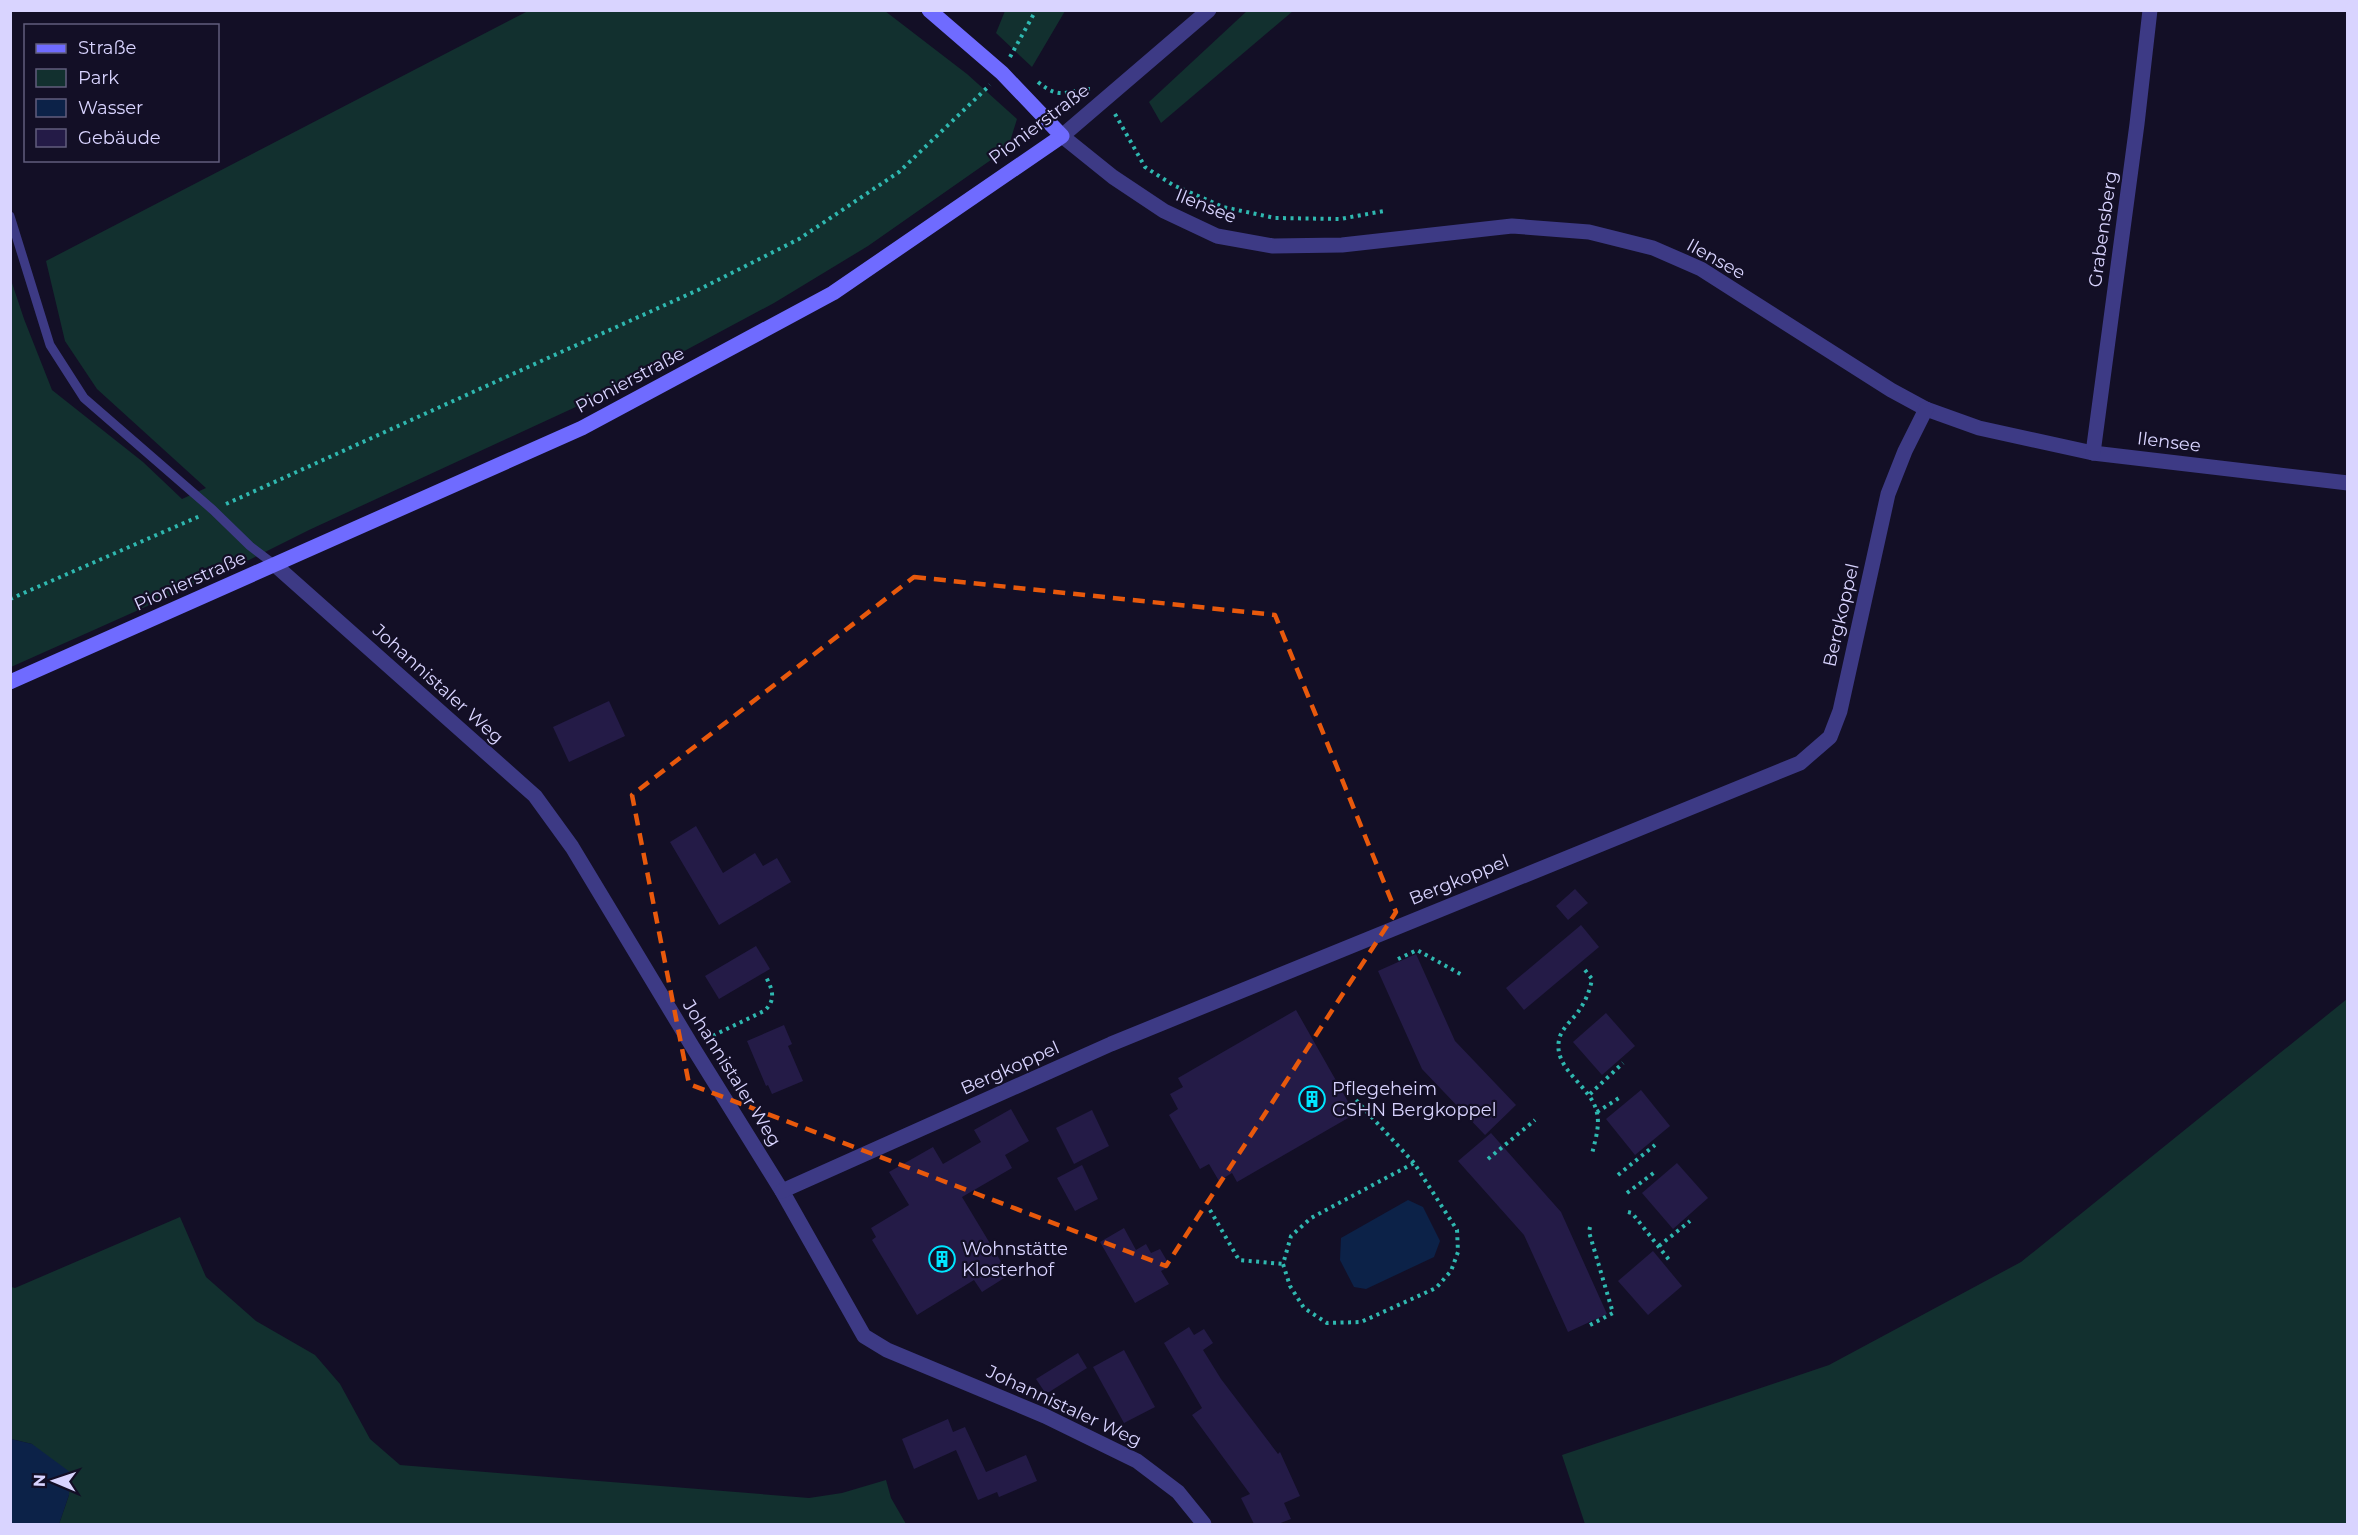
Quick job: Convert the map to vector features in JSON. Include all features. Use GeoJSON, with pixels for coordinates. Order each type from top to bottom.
{"type":"FeatureCollection","features":[{"type":"Feature","properties":{"kind":"street"},"geometry":{"type":"LineString","coordinates":[[929,10],[1002,73],[1062,136]]}},
{"type":"Feature","properties":{"kind":"street","name":"Pionierstraße"},"geometry":{"type":"LineString","coordinates":[[10,682],[582,428],[833,293],[1062,136],[1209,10]]}},
{"type":"Feature","properties":{"kind":"street","name":"Grabensberg"},"geometry":{"type":"LineString","coordinates":[[2093,453],[2150,10]]}},
{"type":"Feature","properties":{"kind":"street","name":"Ilensee"},"geometry":{"type":"LineString","coordinates":[[1062,136],[1113,177],[1164,211],[1216,236],[1273,246],[1342,245],[1512,226],[1589,232],[1653,248],[1701,269],[1881,384],[1926,408],[1979,428],[2093,453],[2348,483]]}},
{"type":"Feature","properties":{"kind":"street","name":"Bergkoppel"},"geometry":{"type":"LineString","coordinates":[[782,1191],[1111,1044],[1800,763],[1830,737],[1840,711],[1888,494],[1905,451],[1926,408]]}},
{"type":"Feature","properties":{"kind":"street","name":"Johannistaler Weg"},"geometry":{"type":"LineString","coordinates":[[275,565],[535,796],[572,847],[782,1191],[864,1336],[887,1350],[1045,1416],[1137,1461],[1178,1492],[1204,1524]]}},
{"type":"Feature","properties":{"kind":"lane"},"geometry":{"type":"LineString","coordinates":[[10,216],[50,345],[84,398],[213,510],[250,546],[275,565]]}},
{"type":"Feature","properties":{"kind":"path"},"geometry":{"type":"LineString","coordinates":[[10,599],[213,510],[698,290],[799,239],[899,172],[1002,73],[1036,10]]}},
{"type":"Feature","properties":{"kind":"path"},"geometry":{"type":"LineString","coordinates":[[1001,52],[1009,59]]}},
{"type":"Feature","properties":{"kind":"path"},"geometry":{"type":"LineString","coordinates":[[1036,81],[1045,88],[1059,93],[1072,94],[1093,89],[1106,99],[1145,167],[1173,185],[1223,207],[1275,218],[1340,219],[1384,212]]}},
{"type":"Feature","properties":{"kind":"path"},"geometry":{"type":"LineString","coordinates":[[1398,959],[1417,950],[1464,976]]}},
{"type":"Feature","properties":{"kind":"path"},"geometry":{"type":"LineString","coordinates":[[1585,970],[1592,979],[1590,990],[1580,1010],[1562,1032],[1558,1041],[1562,1057],[1570,1073],[1590,1094],[1597,1112],[1598,1129],[1592,1154]]}},
{"type":"Feature","properties":{"kind":"path"},"geometry":{"type":"LineString","coordinates":[[692,1046],[770,1006],[773,989],[766,977]]}},
{"type":"Feature","properties":{"kind":"path"},"geometry":{"type":"LineString","coordinates":[[1590,1094],[1623,1063]]}},
{"type":"Feature","properties":{"kind":"path"},"geometry":{"type":"LineString","coordinates":[[1597,1112],[1618,1098]]}},
{"type":"Feature","properties":{"kind":"path"},"geometry":{"type":"LineString","coordinates":[[1356,1100],[1414,1163],[1457,1230],[1458,1252],[1451,1271],[1436,1288],[1361,1322],[1327,1323],[1304,1308],[1290,1286],[1283,1264],[1291,1236],[1311,1218],[1414,1163]]}},
{"type":"Feature","properties":{"kind":"path"},"geometry":{"type":"LineString","coordinates":[[1488,1159],[1535,1120]]}},
{"type":"Feature","properties":{"kind":"path"},"geometry":{"type":"LineString","coordinates":[[1618,1175],[1655,1145]]}},
{"type":"Feature","properties":{"kind":"path"},"geometry":{"type":"LineString","coordinates":[[1627,1193],[1655,1172]]}},
{"type":"Feature","properties":{"kind":"path"},"geometry":{"type":"LineString","coordinates":[[1210,1210],[1239,1260],[1283,1264]]}},
{"type":"Feature","properties":{"kind":"path"},"geometry":{"type":"LineString","coordinates":[[1629,1212],[1670,1261]]}},
{"type":"Feature","properties":{"kind":"path"},"geometry":{"type":"LineString","coordinates":[[1659,1246],[1690,1221]]}},
{"type":"Feature","properties":{"kind":"path"},"geometry":{"type":"LineString","coordinates":[[1590,1227],[1589,1232],[1613,1313],[1590,1325]]}},
{"type":"Feature","properties":{"kind":"highlighted area"},"geometry":{"type":"Polygon","coordinates":[[[914,577],[1275,615],[1396,912],[1166,1266],[689,1084],[632,795],[914,577]]]}},
{"type":"Feature","properties":{"kind":"green space"},"geometry":{"type":"Polygon","coordinates":[[[1248,10],[1293,11],[1161,123],[1149,102],[1248,10]]]}},
{"type":"Feature","properties":{"kind":"green space"},"geometry":{"type":"Polygon","coordinates":[[[528,11],[885,11],[967,74],[1017,119],[1008,148],[868,246],[774,303],[606,393],[309,530],[237,566],[11,667],[10,277],[52,390],[143,462],[182,499],[206,488],[97,389],[65,341],[46,261],[528,11]]]}},
{"type":"Feature","properties":{"kind":"green space"},"geometry":{"type":"Polygon","coordinates":[[[1005,11],[1065,11],[1032,67],[996,33],[1005,11]]]}},
{"type":"Feature","properties":{"kind":"green space"},"geometry":{"type":"Polygon","coordinates":[[[2347,999],[2347,1524],[1585,1524],[1562,1455],[1829,1365],[2021,1262],[2347,999]]]}},
{"type":"Feature","properties":{"kind":"green space"},"geometry":{"type":"Polygon","coordinates":[[[180,1217],[206,1277],[256,1321],[315,1355],[340,1384],[370,1439],[400,1465],[809,1498],[842,1493],[886,1480],[891,1498],[906,1524],[59,1524],[69,1495],[32,1444],[11,1439],[11,1287],[15,1288],[180,1217]]]}},
{"type":"Feature","properties":{"kind":"water"},"geometry":{"type":"Polygon","coordinates":[[[1408,1200],[1423,1207],[1440,1241],[1434,1257],[1366,1289],[1354,1287],[1340,1260],[1341,1238],[1408,1200]]]}},
{"type":"Feature","properties":{"kind":"water"},"geometry":{"type":"Polygon","coordinates":[[[11,1439],[32,1444],[70,1472],[69,1495],[59,1524],[11,1524],[11,1439]]]}},
{"type":"Feature","properties":{"kind":"building"},"geometry":{"type":"Polygon","coordinates":[[[609,701],[625,736],[569,762],[553,727],[609,701]]]}},
{"type":"Feature","properties":{"kind":"building"},"geometry":{"type":"Polygon","coordinates":[[[696,826],[723,873],[755,853],[763,866],[777,858],[791,882],[719,925],[670,842],[696,826]]]}},
{"type":"Feature","properties":{"kind":"building"},"geometry":{"type":"Polygon","coordinates":[[[1575,889],[1588,903],[1568,920],[1556,906],[1575,889]]]}},
{"type":"Feature","properties":{"kind":"building"},"geometry":{"type":"Polygon","coordinates":[[[1581,925],[1599,947],[1524,1010],[1506,988],[1581,925]]]}},
{"type":"Feature","properties":{"kind":"building"},"geometry":{"type":"Polygon","coordinates":[[[756,946],[770,969],[719,999],[705,976],[756,946]]]}},
{"type":"Feature","properties":{"kind":"building"},"geometry":{"type":"Polygon","coordinates":[[[1416,954],[1455,1041],[1516,1105],[1485,1135],[1422,1069],[1378,971],[1416,954]]]}},
{"type":"Feature","properties":{"kind":"building","name":"Pflegeheim GSHN Bergkoppel"},"geometry":{"type":"Polygon","coordinates":[[[1296,1010],[1355,1114],[1237,1182],[1232,1173],[1219,1181],[1209,1164],[1200,1169],[1169,1115],[1178,1109],[1170,1094],[1183,1087],[1178,1078],[1296,1010]]]}},
{"type":"Feature","properties":{"kind":"building"},"geometry":{"type":"Polygon","coordinates":[[[1606,1013],[1635,1046],[1602,1075],[1573,1042],[1606,1013]]]}},
{"type":"Feature","properties":{"kind":"building"},"geometry":{"type":"Polygon","coordinates":[[[784,1025],[792,1044],[788,1046],[803,1081],[772,1094],[768,1085],[766,1086],[747,1041],[784,1025]]]}},
{"type":"Feature","properties":{"kind":"building"},"geometry":{"type":"Polygon","coordinates":[[[1641,1090],[1670,1126],[1635,1155],[1606,1119],[1641,1090]]]}},
{"type":"Feature","properties":{"kind":"building"},"geometry":{"type":"Polygon","coordinates":[[[1011,1109],[1029,1141],[1005,1155],[1012,1168],[962,1197],[1009,1275],[982,1292],[974,1280],[917,1315],[872,1240],[876,1237],[871,1228],[909,1205],[889,1172],[933,1147],[943,1164],[981,1142],[974,1130],[1011,1109]]]}},
{"type":"Feature","properties":{"kind":"building"},"geometry":{"type":"Polygon","coordinates":[[[1092,1110],[1109,1146],[1074,1164],[1056,1128],[1092,1110]]]}},
{"type":"Feature","properties":{"kind":"building"},"geometry":{"type":"Polygon","coordinates":[[[1491,1133],[1561,1212],[1607,1314],[1568,1332],[1524,1235],[1458,1161],[1491,1133]]]}},
{"type":"Feature","properties":{"kind":"building"},"geometry":{"type":"Polygon","coordinates":[[[1677,1163],[1708,1198],[1673,1229],[1642,1193],[1677,1163]]]}},
{"type":"Feature","properties":{"kind":"building"},"geometry":{"type":"Polygon","coordinates":[[[1082,1165],[1098,1199],[1075,1211],[1057,1178],[1082,1165]]]}},
{"type":"Feature","properties":{"kind":"building"},"geometry":{"type":"Polygon","coordinates":[[[1124,1228],[1136,1250],[1146,1244],[1151,1253],[1160,1249],[1170,1266],[1161,1271],[1169,1284],[1135,1303],[1100,1242],[1124,1228]]]}},
{"type":"Feature","properties":{"kind":"building"},"geometry":{"type":"Polygon","coordinates":[[[1653,1251],[1682,1286],[1648,1315],[1618,1281],[1653,1251]]]}},
{"type":"Feature","properties":{"kind":"building"},"geometry":{"type":"Polygon","coordinates":[[[1189,1327],[1194,1335],[1204,1329],[1213,1343],[1203,1350],[1221,1379],[1278,1454],[1280,1452],[1300,1496],[1284,1503],[1291,1519],[1278,1524],[1254,1524],[1241,1498],[1250,1494],[1192,1415],[1202,1408],[1164,1343],[1189,1327]]]}},
{"type":"Feature","properties":{"kind":"building"},"geometry":{"type":"Polygon","coordinates":[[[1124,1350],[1155,1407],[1124,1423],[1093,1367],[1124,1350]]]}},
{"type":"Feature","properties":{"kind":"building"},"geometry":{"type":"Polygon","coordinates":[[[1078,1353],[1087,1368],[1046,1394],[1036,1379],[1078,1353]]]}},
{"type":"Feature","properties":{"kind":"building"},"geometry":{"type":"Polygon","coordinates":[[[948,1419],[953,1432],[965,1427],[986,1472],[1026,1455],[1037,1481],[999,1497],[997,1492],[978,1500],[956,1450],[914,1469],[902,1439],[948,1419]]]}},
{"type":"Feature","properties":{"kind":"place","name":"Pflegeheim GSHN Bergkoppel"},"geometry":{"type":"Point","coordinates":[1312,1099]}},
{"type":"Feature","properties":{"kind":"place","name":"Wohnstätte Klosterhof"},"geometry":{"type":"Point","coordinates":[942,1259]}}]}
